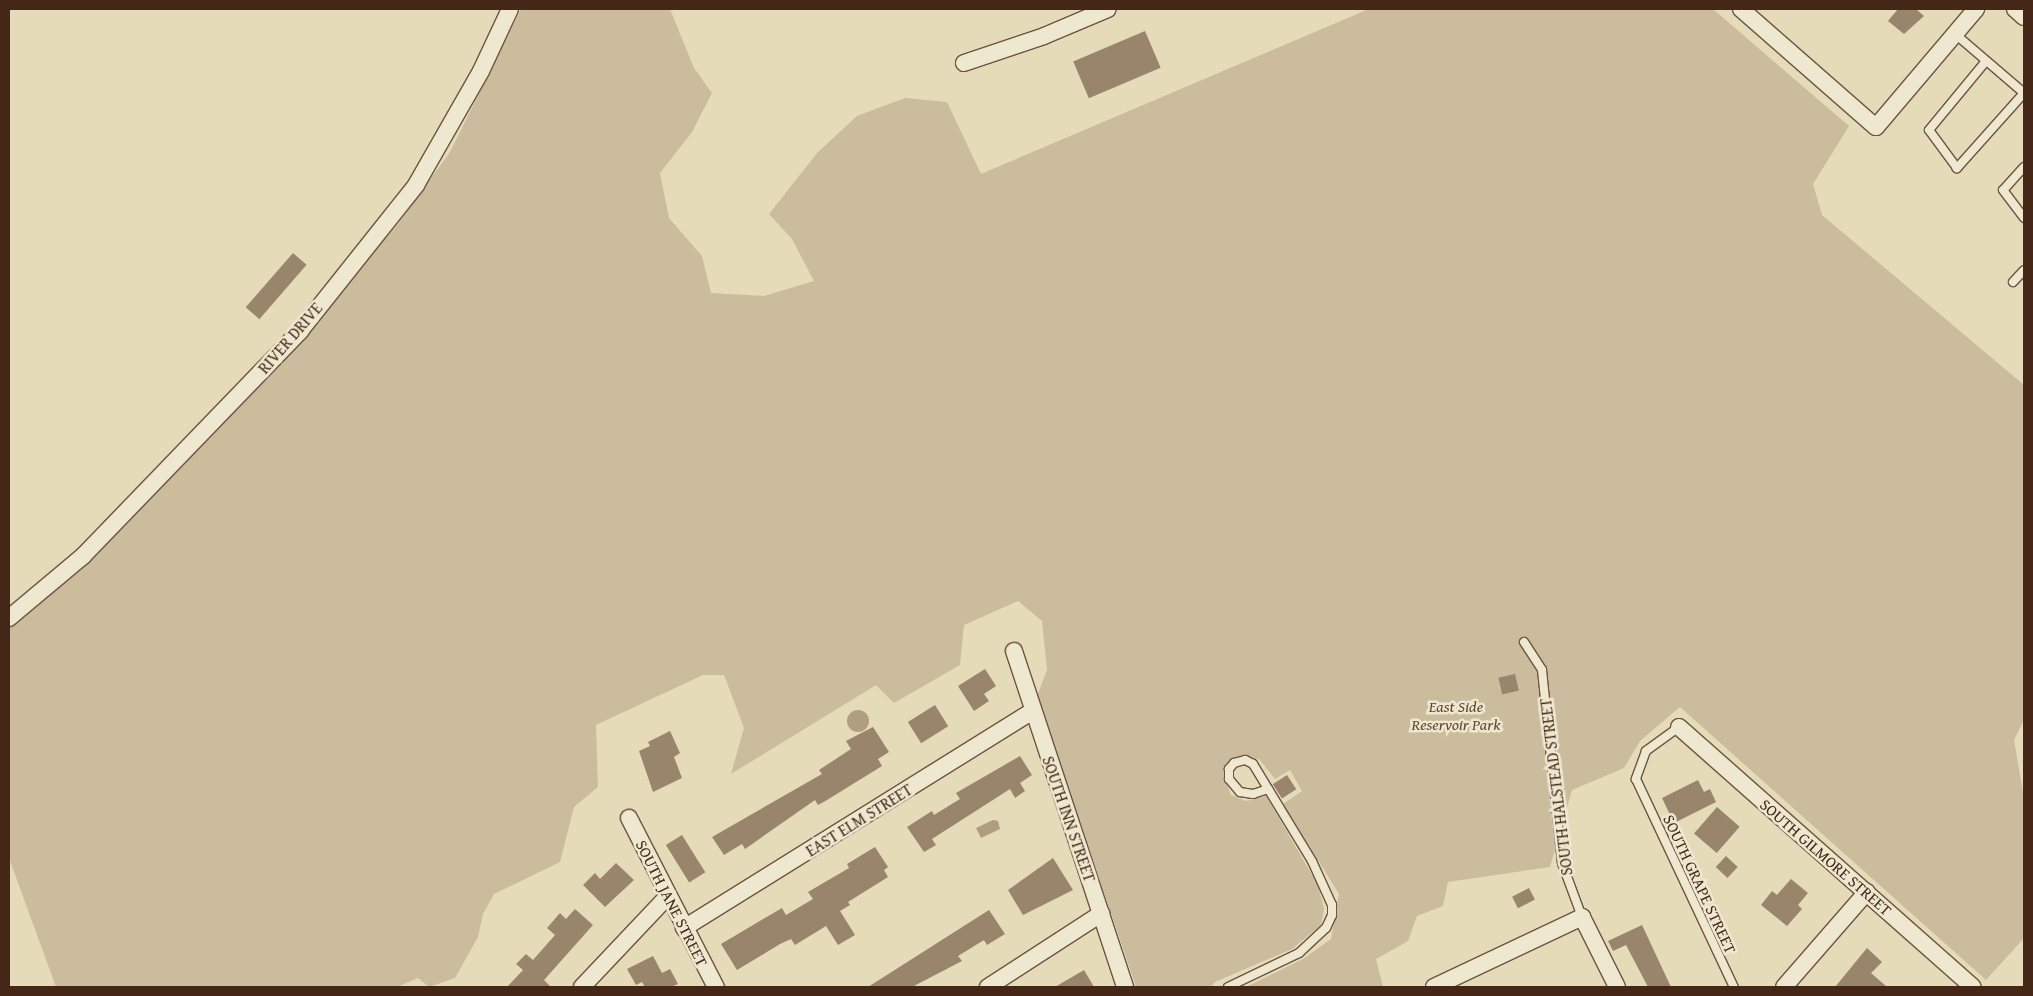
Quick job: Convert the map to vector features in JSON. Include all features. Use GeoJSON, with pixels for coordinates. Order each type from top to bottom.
{"type":"FeatureCollection","features":[{"type":"Feature","properties":{"kind":"street","name":"RIVER DRIVE"},"geometry":{"type":"LineString","coordinates":[[9,618],[82,556],[300,331],[416,185],[481,71],[510,9]]}},
{"type":"Feature","properties":{"kind":"street"},"geometry":{"type":"LineString","coordinates":[[964,63],[1044,36],[1108,9]]}},
{"type":"Feature","properties":{"kind":"street"},"geometry":{"type":"LineString","coordinates":[[1741,9],[1876,127],[1976,9]]}},
{"type":"Feature","properties":{"kind":"street"},"geometry":{"type":"LineString","coordinates":[[2015,9],[2024,17]]}},
{"type":"Feature","properties":{"kind":"street","name":"SOUTH INN STREET"},"geometry":{"type":"LineString","coordinates":[[1014,651],[1032,711],[1125,987]]}},
{"type":"Feature","properties":{"kind":"street","name":"EAST ELM STREET"},"geometry":{"type":"LineString","coordinates":[[684,928],[1032,711]]}},
{"type":"Feature","properties":{"kind":"street","name":"SOUTH GILMORE STREET"},"geometry":{"type":"LineString","coordinates":[[1679,727],[1868,892],[1973,987]]}},
{"type":"Feature","properties":{"kind":"street","name":"SOUTH JANE STREET"},"geometry":{"type":"LineString","coordinates":[[629,818],[716,987]]}},
{"type":"Feature","properties":{"kind":"street"},"geometry":{"type":"LineString","coordinates":[[1784,987],[1868,892]]}},
{"type":"Feature","properties":{"kind":"street"},"geometry":{"type":"LineString","coordinates":[[582,987],[668,896]]}},
{"type":"Feature","properties":{"kind":"street"},"geometry":{"type":"LineString","coordinates":[[988,987],[1101,914]]}},
{"type":"Feature","properties":{"kind":"street"},"geometry":{"type":"LineString","coordinates":[[1434,987],[1582,916]]}},
{"type":"Feature","properties":{"kind":"street","name":"SOUTH HALSTEAD STREET"},"geometry":{"type":"LineString","coordinates":[[1582,916],[1617,987]]}},
{"type":"Feature","properties":{"kind":"lane"},"geometry":{"type":"LineString","coordinates":[[1954,33],[1986,60],[2024,93],[1956,168],[1929,130],[1986,60]]}},
{"type":"Feature","properties":{"kind":"lane"},"geometry":{"type":"LineString","coordinates":[[2024,167],[2003,190],[2024,218]]}},
{"type":"Feature","properties":{"kind":"lane"},"geometry":{"type":"LineString","coordinates":[[2013,282],[2024,270]]}},
{"type":"Feature","properties":{"kind":"lane","name":"SOUTH HALSTEAD STREET"},"geometry":{"type":"LineString","coordinates":[[1524,642],[1542,670],[1562,863],[1582,916]]}},
{"type":"Feature","properties":{"kind":"lane","name":"SOUTH GRAPE STREET"},"geometry":{"type":"LineString","coordinates":[[1679,727],[1642,758],[1636,779],[1734,987]]}},
{"type":"Feature","properties":{"kind":"lane"},"geometry":{"type":"LineString","coordinates":[[1228,987],[1299,953],[1326,928],[1332,915],[1332,905],[1320,877],[1268,789],[1253,764],[1244,760],[1234,763],[1229,769],[1229,779],[1240,792],[1253,794],[1268,789]]}},
{"type":"Feature","properties":{"kind":"green space","name":"East Side Reservoir Park"},"geometry":{"type":"Polygon","coordinates":[[[521,9],[670,9],[694,68],[712,93],[692,132],[660,173],[669,218],[702,256],[711,293],[764,296],[814,281],[792,239],[769,214],[818,152],[857,116],[905,98],[947,102],[981,174],[1369,9],[1713,9],[1849,126],[1813,184],[1822,215],[2024,385],[2024,720],[2014,740],[2024,798],[2024,938],[1986,980],[1680,707],[1640,741],[1624,768],[1572,790],[1550,867],[1448,882],[1443,906],[1417,916],[1408,941],[1376,959],[1383,987],[1246,987],[1303,959],[1331,939],[1339,894],[1283,804],[1302,791],[1290,770],[1275,779],[1259,759],[1232,758],[1225,765],[1225,779],[1231,795],[1246,801],[1266,796],[1318,885],[1324,909],[1321,925],[1292,949],[1215,982],[1211,987],[1136,987],[1037,696],[1047,670],[1042,621],[1018,601],[964,625],[960,665],[894,703],[876,685],[731,774],[744,728],[724,675],[703,675],[596,725],[598,787],[574,807],[560,862],[494,894],[483,914],[478,937],[455,978],[429,987],[418,978],[397,987],[56,987],[9,858],[9,628],[322,309],[397,225],[450,152],[521,9]]]}},
{"type":"Feature","properties":{"kind":"shaded area"},"geometry":{"type":"Polygon","coordinates":[[[854,710],[862,710],[869,717],[869,725],[862,732],[854,732],[847,725],[847,717],[854,710]]]}},
{"type":"Feature","properties":{"kind":"shaded area"},"geometry":{"type":"Polygon","coordinates":[[[993,820],[998,821],[1000,829],[981,838],[976,828],[993,820]]]}},
{"type":"Feature","properties":{"kind":"building"},"geometry":{"type":"Polygon","coordinates":[[[1898,9],[1916,9],[1924,16],[1904,34],[1888,21],[1898,9]]]}},
{"type":"Feature","properties":{"kind":"building"},"geometry":{"type":"Polygon","coordinates":[[[1145,31],[1161,68],[1089,98],[1073,61],[1145,31]]]}},
{"type":"Feature","properties":{"kind":"building"},"geometry":{"type":"Polygon","coordinates":[[[293,253],[307,265],[259,319],[246,307],[293,253]]]}},
{"type":"Feature","properties":{"kind":"building"},"geometry":{"type":"Polygon","coordinates":[[[985,669],[996,686],[984,694],[989,701],[974,711],[958,686],[985,669]]]}},
{"type":"Feature","properties":{"kind":"building"},"geometry":{"type":"Polygon","coordinates":[[[1515,674],[1519,691],[1502,694],[1498,678],[1515,674]]]}},
{"type":"Feature","properties":{"kind":"building"},"geometry":{"type":"Polygon","coordinates":[[[935,705],[948,726],[921,743],[908,722],[935,705]]]}},
{"type":"Feature","properties":{"kind":"building"},"geometry":{"type":"Polygon","coordinates":[[[873,727],[889,752],[878,759],[882,766],[818,805],[815,800],[745,849],[742,844],[724,855],[712,837],[822,774],[819,770],[851,749],[846,741],[873,727]]]}},
{"type":"Feature","properties":{"kind":"building"},"geometry":{"type":"Polygon","coordinates":[[[670,731],[680,753],[674,757],[682,778],[653,792],[639,751],[650,746],[648,742],[670,731]]]}},
{"type":"Feature","properties":{"kind":"building"},"geometry":{"type":"Polygon","coordinates":[[[1020,756],[1032,775],[1020,783],[1025,791],[1015,798],[1010,789],[932,839],[936,845],[924,852],[907,827],[932,811],[934,815],[960,799],[956,793],[1020,756]]]}},
{"type":"Feature","properties":{"kind":"building"},"geometry":{"type":"Polygon","coordinates":[[[1287,775],[1296,789],[1282,799],[1273,784],[1287,775]]]}},
{"type":"Feature","properties":{"kind":"building"},"geometry":{"type":"Polygon","coordinates":[[[1698,780],[1704,792],[1710,789],[1716,802],[1674,823],[1662,798],[1698,780]]]}},
{"type":"Feature","properties":{"kind":"building"},"geometry":{"type":"Polygon","coordinates":[[[1717,807],[1740,827],[1717,853],[1694,833],[1717,807]]]}},
{"type":"Feature","properties":{"kind":"building"},"geometry":{"type":"Polygon","coordinates":[[[682,835],[705,872],[689,882],[666,845],[682,835]]]}},
{"type":"Feature","properties":{"kind":"building"},"geometry":{"type":"Polygon","coordinates":[[[875,847],[888,867],[884,870],[888,877],[848,902],[850,905],[840,911],[855,935],[838,945],[826,926],[795,945],[791,939],[780,944],[737,970],[721,944],[782,908],[786,915],[813,899],[808,892],[849,868],[847,864],[875,847]]]}},
{"type":"Feature","properties":{"kind":"building"},"geometry":{"type":"Polygon","coordinates":[[[1726,856],[1738,867],[1727,878],[1716,867],[1726,856]]]}},
{"type":"Feature","properties":{"kind":"building"},"geometry":{"type":"Polygon","coordinates":[[[1053,858],[1073,890],[1023,915],[1008,890],[1053,858]]]}},
{"type":"Feature","properties":{"kind":"building"},"geometry":{"type":"Polygon","coordinates":[[[616,863],[634,880],[605,907],[583,885],[595,873],[600,879],[616,863]]]}},
{"type":"Feature","properties":{"kind":"building"},"geometry":{"type":"Polygon","coordinates":[[[1791,879],[1808,893],[1798,905],[1802,909],[1787,926],[1761,905],[1772,891],[1777,895],[1791,879]]]}},
{"type":"Feature","properties":{"kind":"building"},"geometry":{"type":"Polygon","coordinates":[[[1529,888],[1535,900],[1518,908],[1512,897],[1529,888]]]}},
{"type":"Feature","properties":{"kind":"building"},"geometry":{"type":"Polygon","coordinates":[[[575,909],[593,925],[544,980],[551,987],[507,987],[523,970],[516,964],[526,954],[533,960],[555,935],[547,928],[560,913],[566,919],[575,909]]]}},
{"type":"Feature","properties":{"kind":"building"},"geometry":{"type":"Polygon","coordinates":[[[989,910],[1005,934],[987,945],[984,940],[958,956],[962,961],[912,987],[868,987],[989,910]]]}},
{"type":"Feature","properties":{"kind":"building"},"geometry":{"type":"Polygon","coordinates":[[[1642,925],[1671,987],[1648,987],[1626,945],[1613,951],[1608,941],[1642,925]]]}},
{"type":"Feature","properties":{"kind":"building"},"geometry":{"type":"Polygon","coordinates":[[[1867,948],[1882,962],[1871,973],[1887,987],[1835,987],[1867,948]]]}},
{"type":"Feature","properties":{"kind":"building"},"geometry":{"type":"Polygon","coordinates":[[[653,956],[662,973],[670,969],[678,984],[671,987],[645,987],[642,982],[636,985],[627,969],[653,956]]]}},
{"type":"Feature","properties":{"kind":"building"},"geometry":{"type":"Polygon","coordinates":[[[1084,970],[1094,987],[1055,987],[1084,970]]]}}]}
